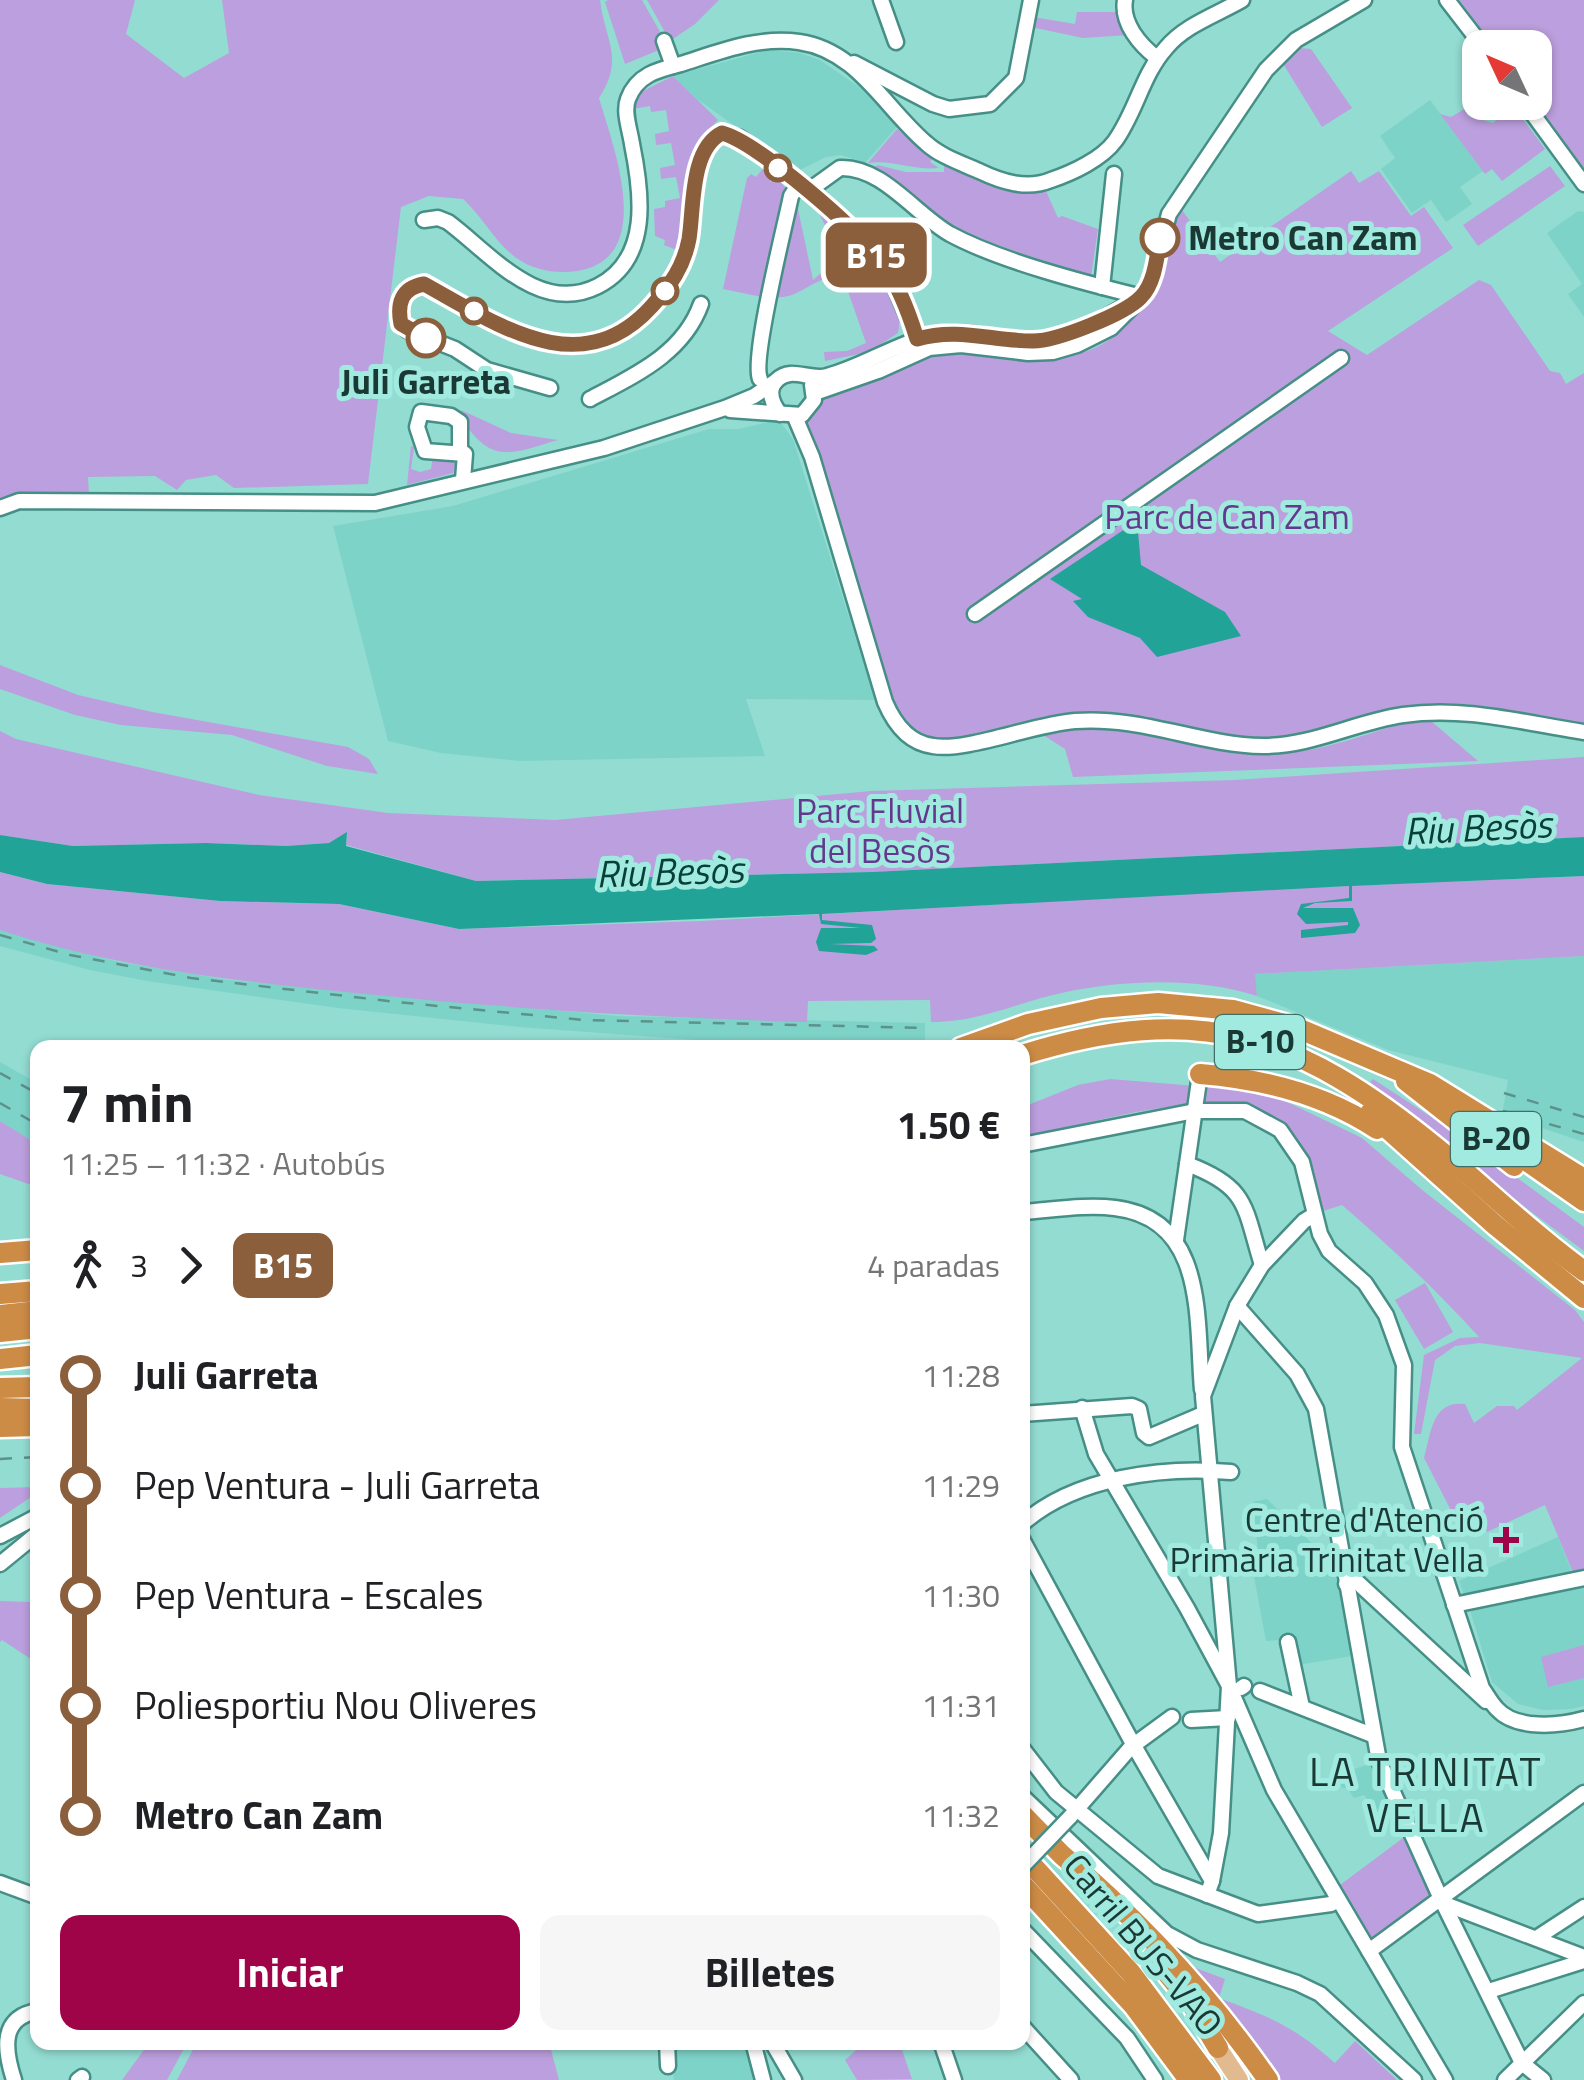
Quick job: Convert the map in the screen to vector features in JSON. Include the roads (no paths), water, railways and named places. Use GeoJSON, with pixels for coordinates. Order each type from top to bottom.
{"type":"FeatureCollection","features":[{"type":"Feature","properties":{"kind":"highway"},"geometry":{"type":"LineString","coordinates":[[983,1040],[1016,1028],[1120,1005],[1214,1007],[1269,1018],[1430,1084],[1584,1180]]}},
{"type":"Feature","properties":{"kind":"highway","name":"B-10"},"geometry":{"type":"LineString","coordinates":[[1030,1053],[1117,1031],[1176,1029],[1233,1036],[1284,1050],[1338,1075],[1370,1096],[1516,1216],[1584,1257]]}},
{"type":"Feature","properties":{"kind":"highway"},"geometry":{"type":"LineString","coordinates":[[1055,1045],[1186,1042],[1269,1059],[1313,1077],[1386,1126],[1495,1225],[1584,1298]]}},
{"type":"Feature","properties":{"kind":"highway"},"geometry":{"type":"LineString","coordinates":[[1369,1060],[1406,1081],[1440,1111],[1584,1217]]}},
{"type":"Feature","properties":{"kind":"highway"},"geometry":{"type":"LineString","coordinates":[[1200,1074],[1263,1082],[1331,1104],[1373,1126],[1446,1180]]}},
{"type":"Feature","properties":{"kind":"highway","name":"B-20"},"geometry":{"type":"LineString","coordinates":[[1406,1081],[1444,1101],[1584,1201]]}},
{"type":"Feature","properties":{"kind":"highway"},"geometry":{"type":"LineString","coordinates":[[1516,1216],[1545,1244],[1584,1272]]}},
{"type":"Feature","properties":{"kind":"highway"},"geometry":{"type":"LineString","coordinates":[[0,1253],[30,1251]]}},
{"type":"Feature","properties":{"kind":"highway"},"geometry":{"type":"LineString","coordinates":[[0,1280],[30,1278]]}},
{"type":"Feature","properties":{"kind":"highway"},"geometry":{"type":"LineString","coordinates":[[0,1294],[30,1292]]}},
{"type":"Feature","properties":{"kind":"highway"},"geometry":{"type":"LineString","coordinates":[[0,1314],[30,1312]]}},
{"type":"Feature","properties":{"kind":"highway"},"geometry":{"type":"LineString","coordinates":[[0,1332],[30,1329]]}},
{"type":"Feature","properties":{"kind":"highway"},"geometry":{"type":"LineString","coordinates":[[0,1359],[30,1356]]}},
{"type":"Feature","properties":{"kind":"highway"},"geometry":{"type":"LineString","coordinates":[[0,1388],[30,1387]]}},
{"type":"Feature","properties":{"kind":"highway"},"geometry":{"type":"LineString","coordinates":[[0,1408],[30,1410]]}},
{"type":"Feature","properties":{"kind":"highway"},"geometry":{"type":"LineString","coordinates":[[0,1427],[30,1426]]}},
{"type":"Feature","properties":{"kind":"highway"},"geometry":{"type":"LineString","coordinates":[[1030,1822],[1164,1968],[1192,2003],[1218,2048]]}},
{"type":"Feature","properties":{"kind":"highway"},"geometry":{"type":"LineString","coordinates":[[1030,1846],[1218,2048]]}},
{"type":"Feature","properties":{"kind":"highway"},"geometry":{"type":"LineString","coordinates":[[1062,1855],[1112,1898],[1186,1973],[1228,2022],[1268,2080]]}},
{"type":"Feature","properties":{"kind":"highway","name":"Carril BUS-VAO"},"geometry":{"type":"LineString","coordinates":[[1030,1863],[1132,1973],[1211,2080]]}},
{"type":"Feature","properties":{"kind":"highway"},"geometry":{"type":"LineString","coordinates":[[1030,1893],[1134,2006],[1188,2080]]}},
{"type":"Feature","properties":{"kind":"main road"},"geometry":{"type":"LineString","coordinates":[[1218,2048],[1239,2080]]}},
{"type":"Feature","properties":{"kind":"street"},"geometry":{"type":"LineString","coordinates":[[880,0],[896,42]]}},
{"type":"Feature","properties":{"kind":"street"},"geometry":{"type":"LineString","coordinates":[[424,220],[438,218],[448,222],[512,275],[535,287],[582,292],[610,279],[629,258],[638,236],[635,158],[625,105],[635,83],[655,71],[751,42],[797,41],[866,66],[948,109],[990,104],[1016,78],[1031,0]]}},
{"type":"Feature","properties":{"kind":"street"},"geometry":{"type":"LineString","coordinates":[[1125,0],[1123,10],[1128,22],[1144,48],[1157,58]]}},
{"type":"Feature","properties":{"kind":"street"},"geometry":{"type":"LineString","coordinates":[[851,62],[929,146],[993,178],[1030,186],[1065,174],[1114,143],[1157,58],[1186,30],[1242,0]]}},
{"type":"Feature","properties":{"kind":"street"},"geometry":{"type":"LineString","coordinates":[[815,393],[939,346],[973,345],[1028,353],[1064,349],[1111,328],[1142,297],[1154,273],[1168,214],[1266,70],[1294,42],[1364,0]]}},
{"type":"Feature","properties":{"kind":"street"},"geometry":{"type":"LineString","coordinates":[[1447,0],[1470,30]]}},
{"type":"Feature","properties":{"kind":"street"},"geometry":{"type":"LineString","coordinates":[[664,41],[673,66]]}},
{"type":"Feature","properties":{"kind":"street"},"geometry":{"type":"LineString","coordinates":[[1537,120],[1584,184]]}},
{"type":"Feature","properties":{"kind":"street"},"geometry":{"type":"LineString","coordinates":[[550,388],[487,370],[455,350],[406,330],[401,324],[399,304],[404,293],[424,284],[534,340],[568,345],[594,342],[635,324],[678,272],[688,242],[703,153],[711,139],[722,133],[740,138],[821,200],[883,263],[917,339]]}},
{"type":"Feature","properties":{"kind":"street"},"geometry":{"type":"LineString","coordinates":[[1142,297],[980,248],[950,234],[868,172],[840,168],[791,196],[756,370],[768,380],[771,398],[787,415],[812,457],[884,698],[900,730],[930,746],[948,747],[1051,724],[1096,720],[1242,744],[1277,745],[1317,740],[1398,716],[1451,710],[1584,732]]}},
{"type":"Feature","properties":{"kind":"street"},"geometry":{"type":"LineString","coordinates":[[1102,287],[1114,174]]}},
{"type":"Feature","properties":{"kind":"street"},"geometry":{"type":"LineString","coordinates":[[6,506],[56,500],[358,505],[389,500],[572,458],[725,408],[754,396],[768,380],[788,373],[806,378],[831,376],[917,339],[966,332],[1045,340],[1081,329],[1142,297]]}},
{"type":"Feature","properties":{"kind":"street"},"geometry":{"type":"LineString","coordinates":[[590,399],[652,365],[678,343],[694,323],[701,304]]}},
{"type":"Feature","properties":{"kind":"street"},"geometry":{"type":"LineString","coordinates":[[975,614],[1341,358]]}},
{"type":"Feature","properties":{"kind":"street"},"geometry":{"type":"LineString","coordinates":[[725,408],[787,415],[812,406],[815,393],[806,378]]}},
{"type":"Feature","properties":{"kind":"street"},"geometry":{"type":"LineString","coordinates":[[463,480],[466,454]]}},
{"type":"Feature","properties":{"kind":"street"},"geometry":{"type":"LineString","coordinates":[[1176,1240],[1200,1074]]}},
{"type":"Feature","properties":{"kind":"street"},"geometry":{"type":"LineString","coordinates":[[1030,1144],[1195,1111],[1245,1111],[1280,1130],[1302,1162],[1314,1215],[1329,1251],[1372,1292],[1400,1346],[1404,1372],[1402,1447],[1472,1664],[1498,1712]]}},
{"type":"Feature","properties":{"kind":"street"},"geometry":{"type":"LineString","coordinates":[[1187,1164],[1224,1179],[1235,1191],[1244,1205],[1262,1266]]}},
{"type":"Feature","properties":{"kind":"street"},"geometry":{"type":"LineString","coordinates":[[1030,1212],[1110,1207],[1132,1211],[1166,1227],[1176,1240],[1193,1284],[1208,1470],[1249,1689],[1274,1790],[1445,2080]]}},
{"type":"Feature","properties":{"kind":"street"},"geometry":{"type":"LineString","coordinates":[[1203,1396],[1237,1306],[1262,1266],[1314,1215]]}},
{"type":"Feature","properties":{"kind":"street"},"geometry":{"type":"LineString","coordinates":[[1237,1306],[1297,1374],[1316,1409],[1379,1761],[1522,2062],[1543,2080]]}},
{"type":"Feature","properties":{"kind":"street"},"geometry":{"type":"LineString","coordinates":[[1198,1336],[1209,1346],[1221,1343]]}},
{"type":"Feature","properties":{"kind":"street"},"geometry":{"type":"LineString","coordinates":[[1030,1413],[1136,1407],[1149,1437],[1204,1414]]}},
{"type":"Feature","properties":{"kind":"street"},"geometry":{"type":"LineString","coordinates":[[1082,1408],[1094,1451],[1110,1480],[1187,1608],[1249,1689],[1372,1735]]}},
{"type":"Feature","properties":{"kind":"street"},"geometry":{"type":"LineString","coordinates":[[1030,1518],[1064,1495],[1110,1480],[1208,1470],[1231,1472]]}},
{"type":"Feature","properties":{"kind":"street"},"geometry":{"type":"LineString","coordinates":[[0,1536],[30,1520]]}},
{"type":"Feature","properties":{"kind":"street"},"geometry":{"type":"LineString","coordinates":[[0,1564],[30,1540]]}},
{"type":"Feature","properties":{"kind":"street"},"geometry":{"type":"LineString","coordinates":[[1030,1554],[1210,1888]]}},
{"type":"Feature","properties":{"kind":"street"},"geometry":{"type":"LineString","coordinates":[[1454,1605],[1584,1578]]}},
{"type":"Feature","properties":{"kind":"street"},"geometry":{"type":"LineString","coordinates":[[1346,1584],[1355,1580],[1498,1712],[1518,1721],[1540,1724],[1584,1718]]}},
{"type":"Feature","properties":{"kind":"street"},"geometry":{"type":"LineString","coordinates":[[1288,1642],[1302,1707]]}},
{"type":"Feature","properties":{"kind":"street"},"geometry":{"type":"LineString","coordinates":[[1210,1888],[1221,1833],[1228,1718],[1249,1689]]}},
{"type":"Feature","properties":{"kind":"street"},"geometry":{"type":"LineString","coordinates":[[1193,1718],[1228,1718]]}},
{"type":"Feature","properties":{"kind":"street"},"geometry":{"type":"LineString","coordinates":[[1030,1859],[1133,1744],[1172,1719]]}},
{"type":"Feature","properties":{"kind":"street"},"geometry":{"type":"LineString","coordinates":[[1030,1759],[1073,1814],[1158,1876],[1210,1888],[1258,1914],[1331,1904],[1338,1899]]}},
{"type":"Feature","properties":{"kind":"street"},"geometry":{"type":"LineString","coordinates":[[1369,1951],[1443,1901],[1584,1793]]}},
{"type":"Feature","properties":{"kind":"street"},"geometry":{"type":"LineString","coordinates":[[1030,1804],[1168,1934],[1197,1950],[1320,1994],[1414,2080]]}},
{"type":"Feature","properties":{"kind":"street"},"geometry":{"type":"LineString","coordinates":[[3,1883],[30,1894]]}},
{"type":"Feature","properties":{"kind":"street"},"geometry":{"type":"LineString","coordinates":[[1443,1901],[1584,1959]]}},
{"type":"Feature","properties":{"kind":"street"},"geometry":{"type":"LineString","coordinates":[[1538,1938],[1584,1907]]}},
{"type":"Feature","properties":{"kind":"street"},"geometry":{"type":"LineString","coordinates":[[1030,1937],[1127,2038],[1155,2080]]}},
{"type":"Feature","properties":{"kind":"street"},"geometry":{"type":"LineString","coordinates":[[1492,1990],[1584,1959]]}},
{"type":"Feature","properties":{"kind":"street"},"geometry":{"type":"LineString","coordinates":[[1505,2080],[1584,2003]]}},
{"type":"Feature","properties":{"kind":"street"},"geometry":{"type":"LineString","coordinates":[[14,2080],[6,2045],[7,2030],[18,2016],[30,2013]]}},
{"type":"Feature","properties":{"kind":"street"},"geometry":{"type":"LineString","coordinates":[[1030,2035],[1071,2080]]}},
{"type":"Feature","properties":{"kind":"street"},"geometry":{"type":"LineString","coordinates":[[667,2050],[668,2066]]}},
{"type":"Feature","properties":{"kind":"street"},"geometry":{"type":"LineString","coordinates":[[755,2050],[763,2080]]}},
{"type":"Feature","properties":{"kind":"street"},"geometry":{"type":"LineString","coordinates":[[777,2050],[794,2080]]}},
{"type":"Feature","properties":{"kind":"street"},"geometry":{"type":"LineString","coordinates":[[944,2050],[954,2080]]}},
{"type":"Feature","properties":{"kind":"railway"},"geometry":{"type":"LineString","coordinates":[[0,935],[70,955],[191,978],[397,1002],[584,1020],[927,1028]]}},
{"type":"Feature","properties":{"kind":"railway"},"geometry":{"type":"LineString","coordinates":[[0,1073],[30,1090]]}},
{"type":"Feature","properties":{"kind":"railway"},"geometry":{"type":"LineString","coordinates":[[1504,1093],[1584,1117]]}},
{"type":"Feature","properties":{"kind":"railway"},"geometry":{"type":"LineString","coordinates":[[0,1103],[30,1120]]}},
{"type":"Feature","properties":{"kind":"railway"},"geometry":{"type":"LineString","coordinates":[[1503,1111],[1584,1134]]}},
{"type":"Feature","properties":{"kind":"railway"},"geometry":{"type":"LineString","coordinates":[[0,1459],[30,1457]]}},
{"type":"Feature","properties":{"kind":"place","name":"Metro Can Zam"},"geometry":{"type":"Point","coordinates":[1160,238]}},
{"type":"Feature","properties":{"kind":"place","name":"Juli Garreta"},"geometry":{"type":"Point","coordinates":[426,338]}},
{"type":"Feature","properties":{"kind":"place","name":"Centre d'Atenció Primària Trinitat Vella"},"geometry":{"type":"Point","coordinates":[1506,1540]}},
{"type":"Feature","properties":{"kind":"district","name":"LA TRINITAT VELLA"},"geometry":{"type":"Point","coordinates":[1426,1795]}},
{"type":"Feature","properties":{"kind":"park label","name":"Parc de Can Zam"},"geometry":{"type":"Point","coordinates":[1227,517]}},
{"type":"Feature","properties":{"kind":"park label","name":"Parc Fluvial del Besòs"},"geometry":{"type":"Point","coordinates":[880,831]}},
{"type":"Feature","properties":{"kind":"water label","name":"Riu Besòs"},"geometry":{"type":"Point","coordinates":[1478,828]}},
{"type":"Feature","properties":{"kind":"water label","name":"Riu Besòs"},"geometry":{"type":"Point","coordinates":[670,872]}}]}
